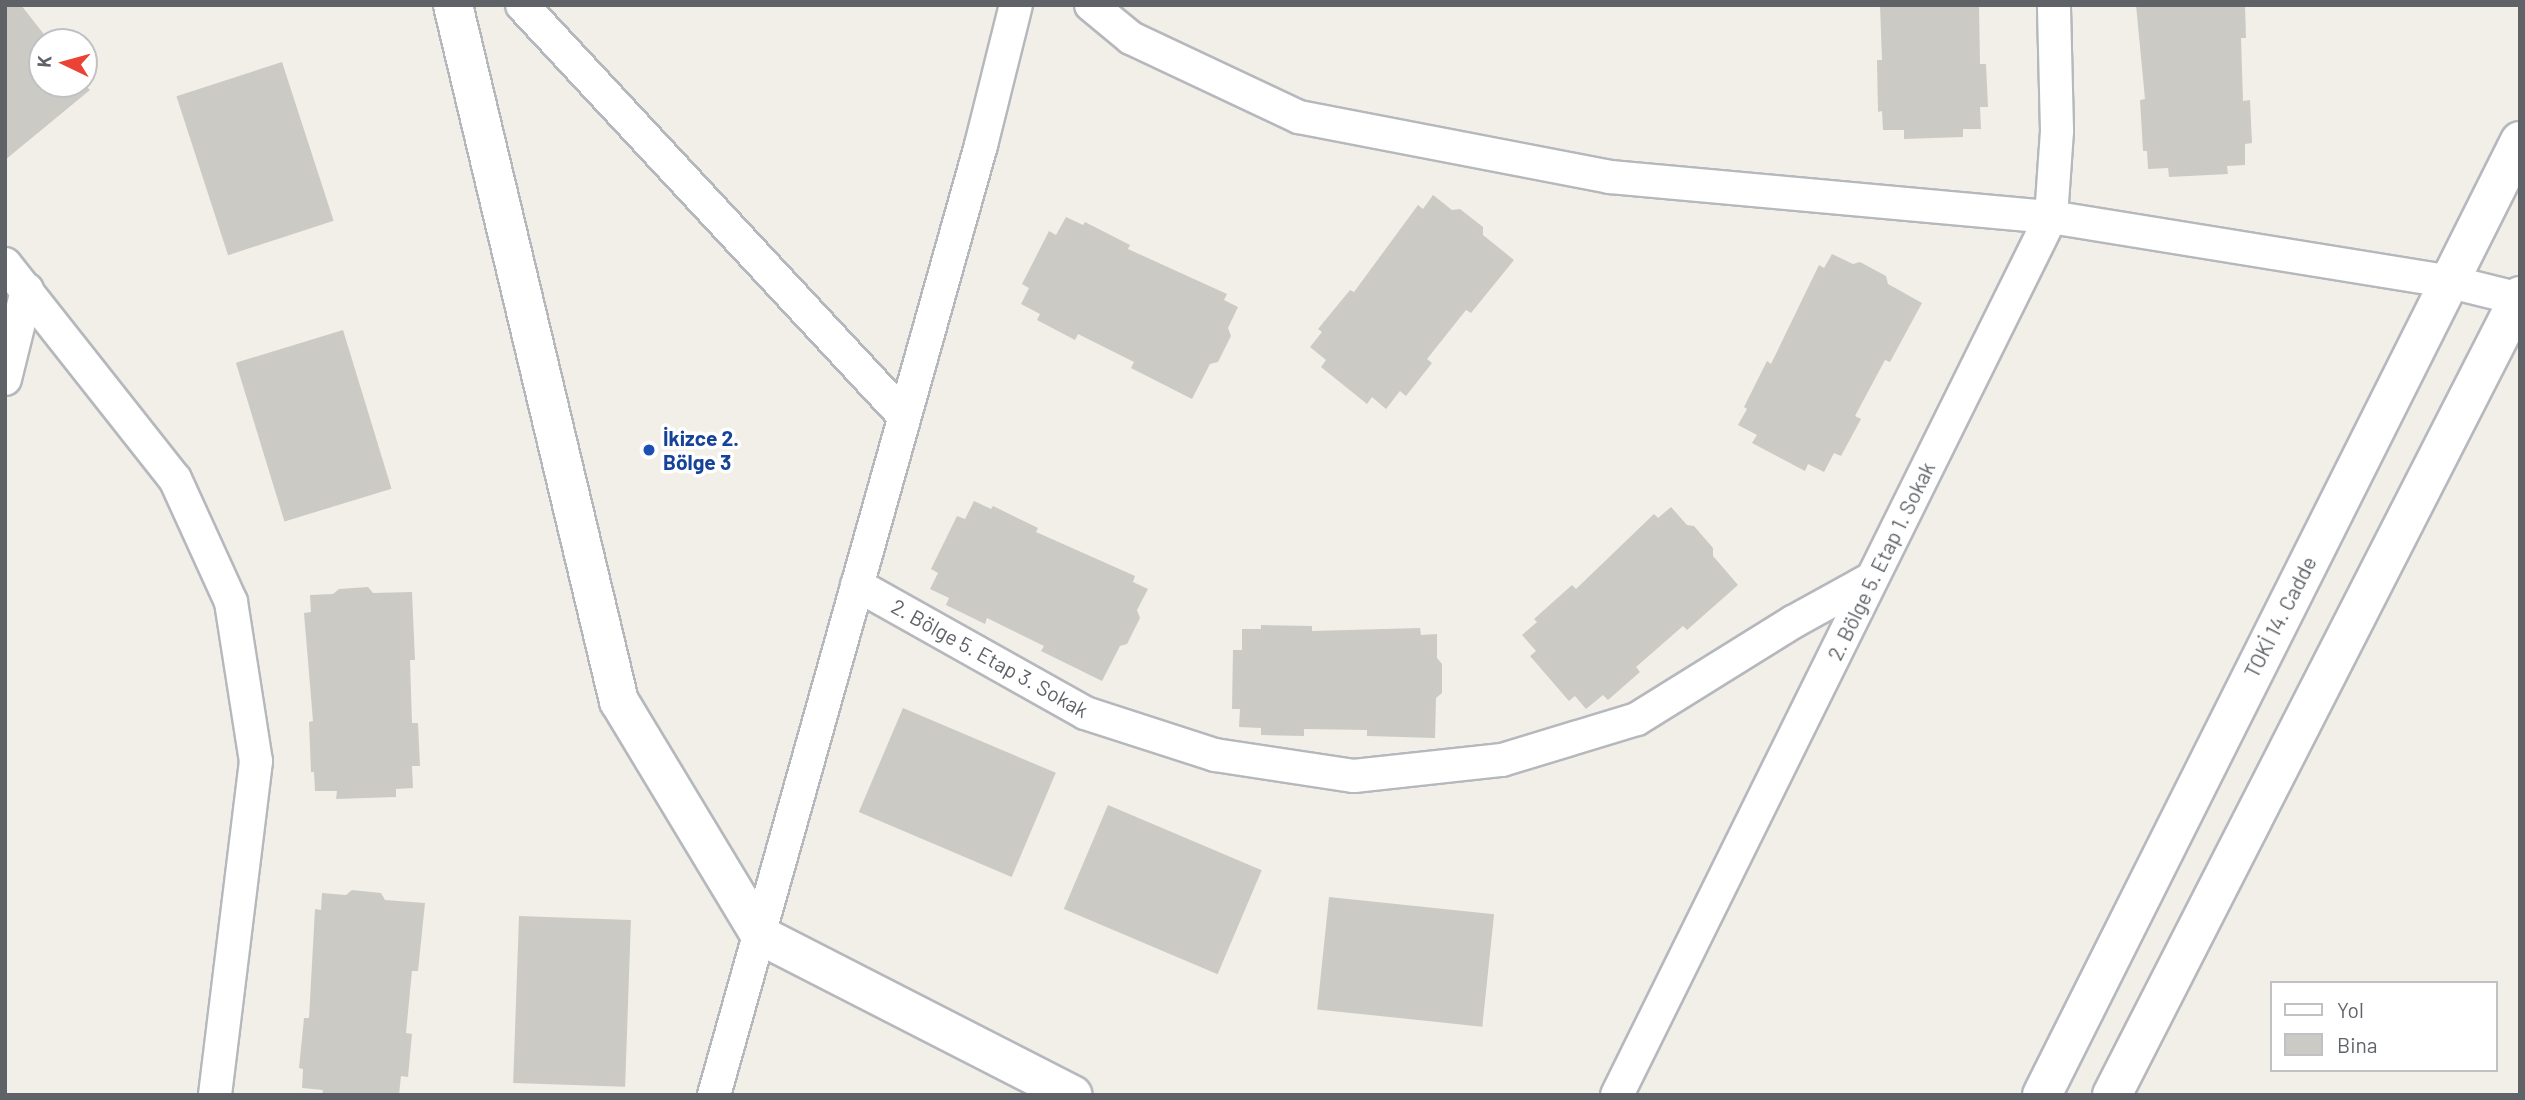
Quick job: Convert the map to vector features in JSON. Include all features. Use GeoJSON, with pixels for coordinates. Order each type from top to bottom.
{"type":"FeatureCollection","features":[{"type":"Feature","properties":{"kind":"main road"},"geometry":{"type":"LineString","coordinates":[[453,5],[619,701],[760,935],[1072,1095]]}},
{"type":"Feature","properties":{"kind":"main road","name":"TOKİ 14. Cadde"},"geometry":{"type":"LineString","coordinates":[[2042,1095],[2520,141]]}},
{"type":"Feature","properties":{"kind":"main road"},"geometry":{"type":"LineString","coordinates":[[2112,1095],[2519,298]]}},
{"type":"Feature","properties":{"kind":"street"},"geometry":{"type":"LineString","coordinates":[[522,5],[904,416]]}},
{"type":"Feature","properties":{"kind":"street"},"geometry":{"type":"LineString","coordinates":[[714,1095],[981,145],[1016,5]]}},
{"type":"Feature","properties":{"kind":"street"},"geometry":{"type":"LineString","coordinates":[[1091,5],[1131,38],[1298,117],[1610,177],[2050,218],[2448,281],[2519,298]]}},
{"type":"Feature","properties":{"kind":"street","name":"2. Bölge 5. Etap 1. Sokak"},"geometry":{"type":"LineString","coordinates":[[1617,1095],[2050,218],[2057,131],[2054,5]]}},
{"type":"Feature","properties":{"kind":"street"},"geometry":{"type":"LineString","coordinates":[[5,264],[175,479],[231,602],[256,761],[217,1082],[238,1095]]}},
{"type":"Feature","properties":{"kind":"street"},"geometry":{"type":"LineString","coordinates":[[5,379],[27,290]]}},
{"type":"Feature","properties":{"kind":"street","name":"2. Bölge 5. Etap 3. Sokak"},"geometry":{"type":"LineString","coordinates":[[857,585],[1085,713],[1215,755],[1354,776],[1502,760],[1637,719],[1793,622],[1871,579]]}},
{"type":"Feature","properties":{"kind":"building"},"geometry":{"type":"Polygon","coordinates":[[[5,5],[21,5],[39,28],[28,28],[28,98],[80,98],[5,160],[5,5]]]}},
{"type":"Feature","properties":{"kind":"building"},"geometry":{"type":"Polygon","coordinates":[[[1880,5],[1979,5],[1980,64],[1986,64],[1988,107],[1980,107],[1981,129],[1963,129],[1963,137],[1904,139],[1904,130],[1883,130],[1882,111],[1878,112],[1877,60],[1882,60],[1880,5]]]}},
{"type":"Feature","properties":{"kind":"building"},"geometry":{"type":"Polygon","coordinates":[[[2136,5],[2245,5],[2246,38],[2241,38],[2243,101],[2250,100],[2252,143],[2245,144],[2245,165],[2227,166],[2228,174],[2169,177],[2168,168],[2148,169],[2147,151],[2143,151],[2140,100],[2145,99],[2136,5]]]}},
{"type":"Feature","properties":{"kind":"building"},"geometry":{"type":"Polygon","coordinates":[[[282,62],[334,221],[228,255],[176,96],[282,62]]]}},
{"type":"Feature","properties":{"kind":"building"},"geometry":{"type":"Polygon","coordinates":[[[1433,195],[1452,210],[1460,209],[1483,227],[1483,235],[1514,260],[1471,313],[1466,310],[1427,359],[1432,363],[1406,396],[1400,391],[1386,409],[1372,397],[1367,404],[1321,367],[1326,360],[1310,347],[1322,332],[1318,329],[1350,290],[1354,292],[1418,205],[1423,209],[1433,195]]]}},
{"type":"Feature","properties":{"kind":"building"},"geometry":{"type":"Polygon","coordinates":[[[1066,217],[1083,225],[1085,222],[1130,245],[1128,249],[1227,294],[1224,300],[1238,307],[1228,328],[1231,336],[1218,362],[1210,364],[1192,399],[1131,368],[1134,362],[1078,334],[1075,340],[1037,320],[1040,314],[1021,304],[1029,288],[1022,284],[1049,231],[1056,235],[1066,217]]]}},
{"type":"Feature","properties":{"kind":"building"},"geometry":{"type":"Polygon","coordinates":[[[1832,254],[1853,264],[1860,262],[1886,276],[1888,284],[1922,303],[1890,362],[1885,360],[1855,416],[1861,419],[1841,456],[1834,453],[1824,472],[1808,464],[1805,471],[1752,443],[1757,435],[1738,425],[1767,361],[1771,364],[1819,265],[1824,268],[1832,254]]]}},
{"type":"Feature","properties":{"kind":"building"},"geometry":{"type":"Polygon","coordinates":[[[343,330],[392,489],[284,521],[236,363],[343,330]]]}},
{"type":"Feature","properties":{"kind":"building"},"geometry":{"type":"Polygon","coordinates":[[[974,501],[991,509],[993,506],[1038,528],[1036,532],[1135,576],[1133,582],[1148,589],[1137,610],[1140,618],[1127,644],[1120,646],[1102,681],[1041,651],[1044,646],[987,618],[985,624],[946,605],[949,598],[930,589],[938,573],[931,569],[957,516],[965,519],[974,501]]]}},
{"type":"Feature","properties":{"kind":"building"},"geometry":{"type":"Polygon","coordinates":[[[1671,507],[1687,525],[1694,526],[1713,548],[1713,556],[1738,585],[1687,630],[1683,626],[1636,667],[1640,672],[1608,700],[1603,695],[1586,709],[1575,696],[1569,701],[1530,656],[1536,651],[1522,635],[1537,622],[1534,619],[1572,585],[1576,589],[1654,514],[1658,518],[1671,507]]]}},
{"type":"Feature","properties":{"kind":"building"},"geometry":{"type":"Polygon","coordinates":[[[368,587],[373,593],[412,592],[415,660],[410,660],[412,723],[418,723],[420,766],[412,766],[413,788],[396,789],[396,797],[336,799],[337,791],[315,791],[314,772],[311,772],[309,722],[313,721],[304,613],[311,612],[310,595],[333,594],[339,589],[368,587]]]}},
{"type":"Feature","properties":{"kind":"building"},"geometry":{"type":"Polygon","coordinates":[[[1261,625],[1312,626],[1312,631],[1420,628],[1421,635],[1437,634],[1437,658],[1442,664],[1442,693],[1436,698],[1435,738],[1367,736],[1367,730],[1304,729],[1304,736],[1261,735],[1261,728],[1239,727],[1240,709],[1232,709],[1233,650],[1242,650],[1242,629],[1261,629],[1261,625]]]}},
{"type":"Feature","properties":{"kind":"building"},"geometry":{"type":"Polygon","coordinates":[[[903,708],[1056,773],[1012,877],[859,812],[903,708]]]}},
{"type":"Feature","properties":{"kind":"building"},"geometry":{"type":"Polygon","coordinates":[[[1108,805],[1262,870],[1218,974],[1064,909],[1108,805]]]}},
{"type":"Feature","properties":{"kind":"building"},"geometry":{"type":"Polygon","coordinates":[[[352,890],[381,893],[385,900],[425,903],[418,971],[412,971],[406,1033],[412,1034],[408,1077],[401,1076],[399,1095],[322,1095],[323,1090],[302,1088],[303,1069],[299,1068],[304,1018],[309,1018],[315,909],[321,910],[322,893],[346,895],[352,890]]]}},
{"type":"Feature","properties":{"kind":"building"},"geometry":{"type":"Polygon","coordinates":[[[1329,897],[1494,914],[1482,1027],[1317,1009],[1329,897]]]}},
{"type":"Feature","properties":{"kind":"building"},"geometry":{"type":"Polygon","coordinates":[[[519,916],[631,920],[625,1087],[513,1083],[519,916]]]}},
{"type":"Feature","properties":{"kind":"place","name":"İkizce 2. Bölge 3"},"geometry":{"type":"Point","coordinates":[649,450]}}]}
